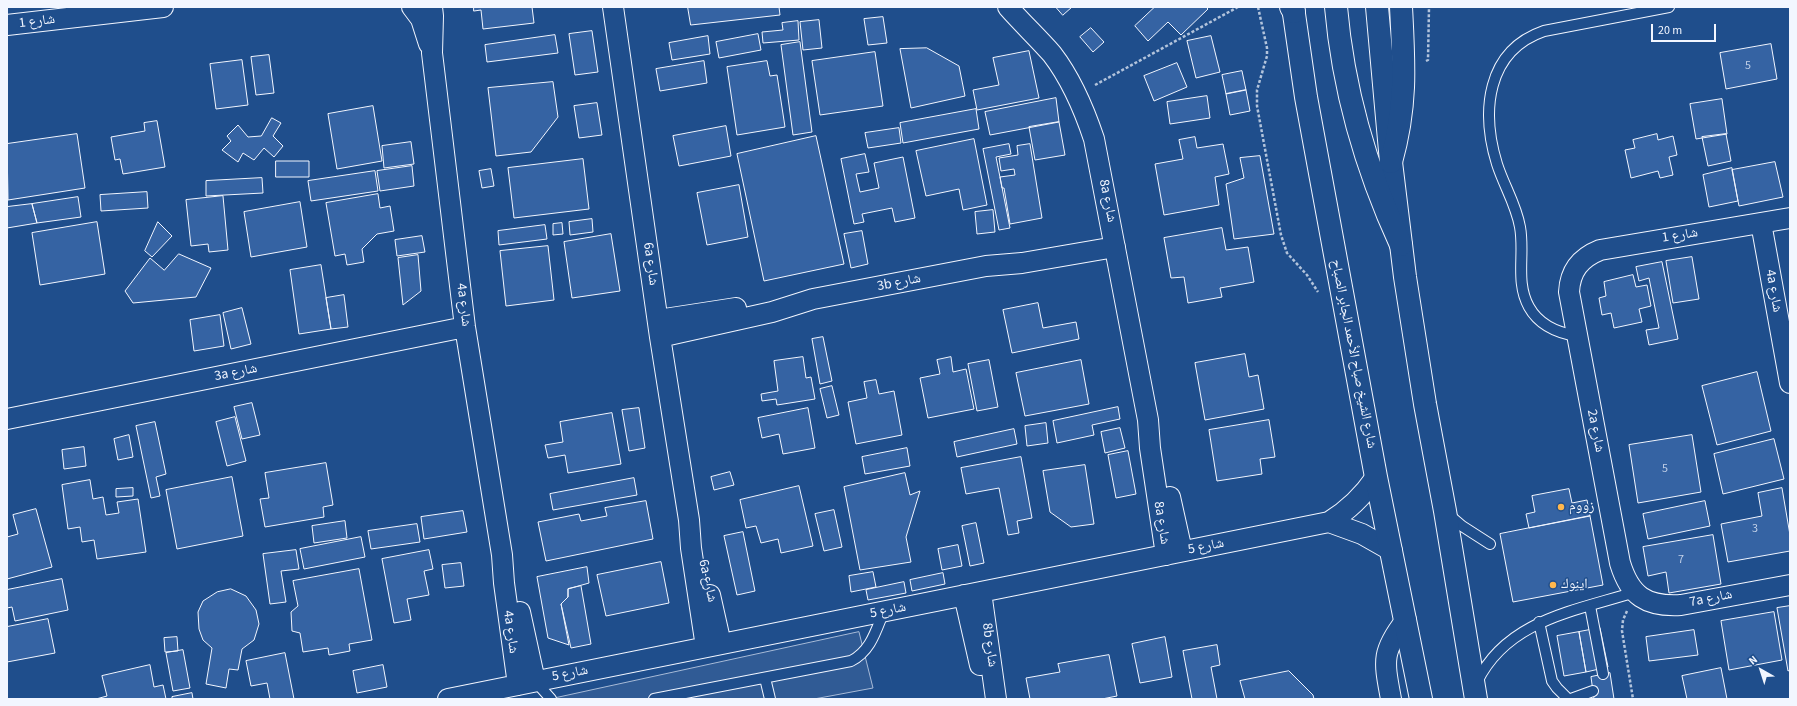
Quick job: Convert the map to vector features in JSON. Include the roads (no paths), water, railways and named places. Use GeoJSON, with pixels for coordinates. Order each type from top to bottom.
{"type":"FeatureCollection","features":[{"type":"Feature","properties":{"kind":"main road"},"geometry":{"type":"LineString","coordinates":[[1336,7],[1344,63],[1361,137],[1385,210],[1401,245]]}},
{"type":"Feature","properties":{"kind":"main road"},"geometry":{"type":"LineString","coordinates":[[1377,7],[1391,162],[1401,245],[1425,404],[1445,511],[1475,693]]}},
{"type":"Feature","properties":{"kind":"main road"},"geometry":{"type":"LineString","coordinates":[[1391,162],[1401,121],[1403,100],[1404,79],[1401,7]]}},
{"type":"Feature","properties":{"kind":"main road","name":"شارع الشيخ صباح الأحمد الجابر الصباح"},"geometry":{"type":"LineString","coordinates":[[1293,9],[1306,97],[1376,477],[1421,699]]}},
{"type":"Feature","properties":{"kind":"street","name":"شارع 1"},"geometry":{"type":"LineString","coordinates":[[7,25],[163,7]]}},
{"type":"Feature","properties":{"kind":"street","name":"4a شارع"},"geometry":{"type":"LineString","coordinates":[[412,7],[420,20],[432,53]]}},
{"type":"Feature","properties":{"kind":"street","name":"4a شارع"},"geometry":{"type":"LineString","coordinates":[[432,7],[434,22],[432,53],[466,327],[502,555],[504,583],[527,683]]}},
{"type":"Feature","properties":{"kind":"street","name":"6a شارع"},"geometry":{"type":"LineString","coordinates":[[613,7],[659,329],[689,520],[691,548],[714,646]]}},
{"type":"Feature","properties":{"kind":"street","name":"8a شارع"},"geometry":{"type":"LineString","coordinates":[[1008,7],[1051,54],[1077,94],[1094,139],[1148,420],[1150,448],[1174,553]]}},
{"type":"Feature","properties":{"kind":"street","name":"شارع 1"},"geometry":{"type":"LineString","coordinates":[[1576,266],[1587,256],[1600,250],[1790,218]]}},
{"type":"Feature","properties":{"kind":"street","name":"4a شارع"},"geometry":{"type":"LineString","coordinates":[[1761,223],[1789,371]]}},
{"type":"Feature","properties":{"kind":"street","name":"3b شارع"},"geometry":{"type":"LineString","coordinates":[[659,329],[771,302],[813,299],[986,266],[1022,263],[1114,240]]}},
{"type":"Feature","properties":{"kind":"street","name":"2a شارع"},"geometry":{"type":"LineString","coordinates":[[1576,266],[1572,274],[1569,292],[1620,563],[1625,579],[1635,592]]}},
{"type":"Feature","properties":{"kind":"street","name":"3a شارع"},"geometry":{"type":"LineString","coordinates":[[7,419],[466,327]]}},
{"type":"Feature","properties":{"kind":"street","name":"شارع 5"},"geometry":{"type":"LineString","coordinates":[[454,698],[1329,522],[1343,514],[1356,503],[1367,491],[1376,477]]}},
{"type":"Feature","properties":{"kind":"street"},"geometry":{"type":"LineString","coordinates":[[1329,522],[1362,534],[1392,550]]}},
{"type":"Feature","properties":{"kind":"street","name":"7a شارع"},"geometry":{"type":"LineString","coordinates":[[1635,592],[1648,602],[1664,606],[1681,605],[1790,585]]}},
{"type":"Feature","properties":{"kind":"street","name":"8b شارع"},"geometry":{"type":"LineString","coordinates":[[972,593],[988,699]]}},
{"type":"Feature","properties":{"kind":"street","name":"8b شارع"},"geometry":{"type":"LineString","coordinates":[[972,593],[996,699]]}},
{"type":"Feature","properties":{"kind":"street"},"geometry":{"type":"LineString","coordinates":[[1391,699],[1385,664],[1386,654],[1393,636],[1406,620]]}},
{"type":"Feature","properties":{"kind":"lane"},"geometry":{"type":"LineString","coordinates":[[1577,336],[1560,332],[1545,324],[1530,308],[1525,298],[1521,276],[1522,250],[1520,228],[1515,207],[1498,166],[1492,144],[1490,106],[1495,77],[1506,56],[1522,40],[1533,35],[1544,31],[1669,7]]}},
{"type":"Feature","properties":{"kind":"lane"},"geometry":{"type":"LineString","coordinates":[[1445,511],[1462,526],[1490,544]]}},
{"type":"Feature","properties":{"kind":"lane"},"geometry":{"type":"LineString","coordinates":[[1475,693],[1490,660],[1501,648],[1519,634],[1539,622],[1635,592]]}},
{"type":"Feature","properties":{"kind":"lane"},"geometry":{"type":"LineString","coordinates":[[1590,606],[1603,674]]}},
{"type":"Feature","properties":{"kind":"lane"},"geometry":{"type":"LineString","coordinates":[[654,699],[851,661],[857,658],[872,641],[884,611]]}},
{"type":"Feature","properties":{"kind":"lane"},"geometry":{"type":"LineString","coordinates":[[1539,622],[1551,677],[1557,688],[1569,699],[1593,691]]}},
{"type":"Feature","properties":{"kind":"lane"},"geometry":{"type":"LineString","coordinates":[[766,678],[770,699]]}},
{"type":"Feature","properties":{"kind":"lane"},"geometry":{"type":"LineString","coordinates":[[527,683],[551,699]]}},
{"type":"Feature","properties":{"kind":"place","name":"زووم"},"geometry":{"type":"Point","coordinates":[1561,507]}},
{"type":"Feature","properties":{"kind":"place","name":"اينوك"},"geometry":{"type":"Point","coordinates":[1553,585]}}]}
